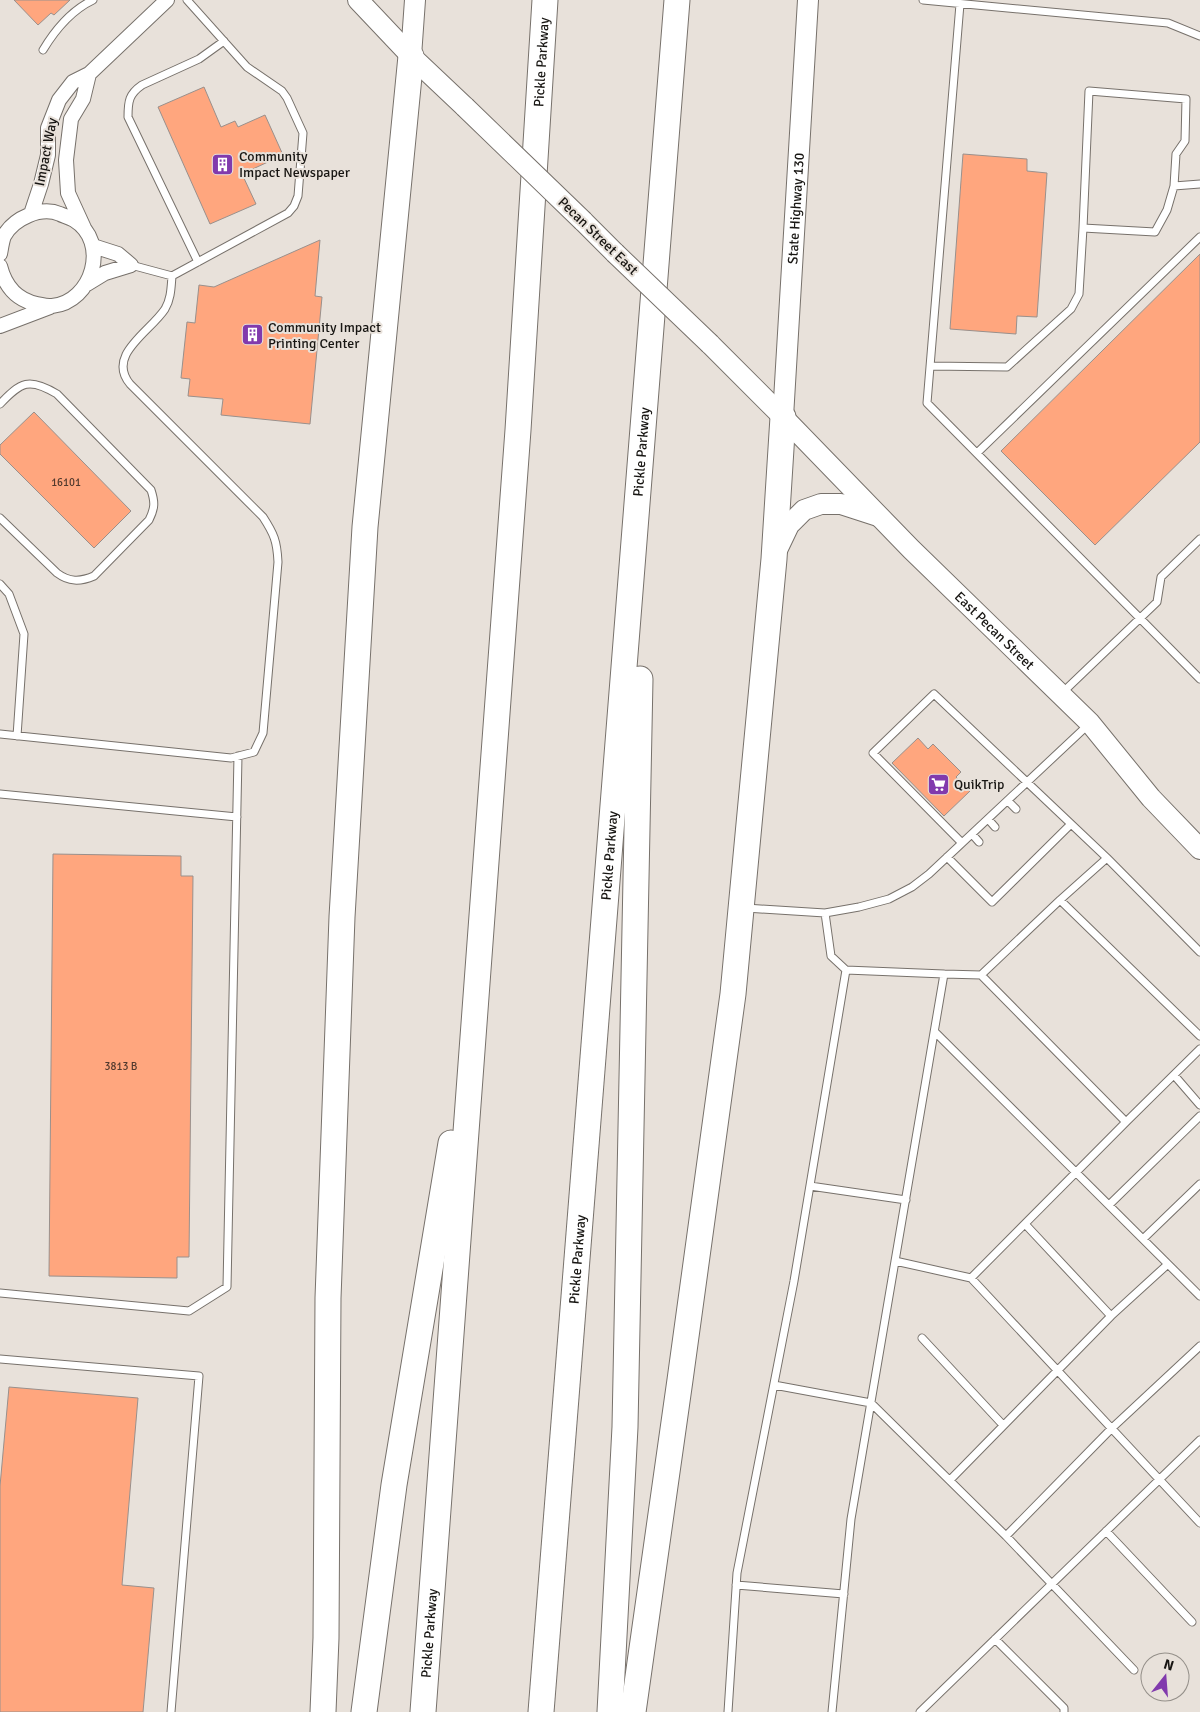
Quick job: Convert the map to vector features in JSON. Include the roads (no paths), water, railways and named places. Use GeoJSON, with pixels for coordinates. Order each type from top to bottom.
{"type":"FeatureCollection","features":[{"type":"Feature","properties":{"kind":"highway","name":"Pickle Parkway"},"geometry":{"type":"LineString","coordinates":[[423,1712],[518,430],[545,0]]}},
{"type":"Feature","properties":{"kind":"highway","name":"Pickle Parkway"},"geometry":{"type":"LineString","coordinates":[[541,1712],[677,0]]}},
{"type":"Feature","properties":{"kind":"highway"},"geometry":{"type":"LineString","coordinates":[[323,1712],[326,1628],[328,1298],[342,917],[365,527],[411,56]]}},
{"type":"Feature","properties":{"kind":"highway"},"geometry":{"type":"LineString","coordinates":[[632,1712],[733,994],[774,559],[783,417]]}},
{"type":"Feature","properties":{"kind":"highway"},"geometry":{"type":"LineString","coordinates":[[610,1712],[625,1427],[644,424]]}},
{"type":"Feature","properties":{"kind":"highway"},"geometry":{"type":"LineString","coordinates":[[364,1712],[394,1485],[478,983]]}},
{"type":"Feature","properties":{"kind":"main road"},"geometry":{"type":"LineString","coordinates":[[358,0],[411,56]]}},
{"type":"Feature","properties":{"kind":"main road"},"geometry":{"type":"LineString","coordinates":[[411,56],[415,0]]}},
{"type":"Feature","properties":{"kind":"main road","name":"State Highway 130"},"geometry":{"type":"LineString","coordinates":[[783,417],[808,0]]}},
{"type":"Feature","properties":{"kind":"main road","name":"Pecan Street East"},"geometry":{"type":"LineString","coordinates":[[411,56],[710,344],[783,417]]}},
{"type":"Feature","properties":{"kind":"main road","name":"East Pecan Street"},"geometry":{"type":"LineString","coordinates":[[783,417],[911,549],[1090,723],[1151,798],[1200,849]]}},
{"type":"Feature","properties":{"kind":"main road"},"geometry":{"type":"LineString","coordinates":[[774,559],[789,525],[804,510],[821,504],[840,504],[880,517]]}},
{"type":"Feature","properties":{"kind":"street","name":"Impact Way"},"geometry":{"type":"LineString","coordinates":[[31,214],[48,155],[48,128],[59,100],[73,82],[89,74],[167,0]]}},
{"type":"Feature","properties":{"kind":"street","name":"Impact Way"},"geometry":{"type":"LineString","coordinates":[[89,74],[82,99],[71,119],[66,160],[68,194],[93,246]]}},
{"type":"Feature","properties":{"kind":"street"},"geometry":{"type":"LineString","coordinates":[[0,254],[4,237],[12,225],[31,214],[54,212],[75,220],[86,232]]}},
{"type":"Feature","properties":{"kind":"street"},"geometry":{"type":"LineString","coordinates":[[0,326],[51,306],[68,302],[87,284],[130,264],[118,254],[93,246],[94,264],[87,284]]}},
{"type":"Feature","properties":{"kind":"street"},"geometry":{"type":"LineString","coordinates":[[0,266],[4,280],[12,292],[27,302],[51,306]]}},
{"type":"Feature","properties":{"kind":"lane"},"geometry":{"type":"LineString","coordinates":[[43,50],[52,35],[82,5],[93,0]]}},
{"type":"Feature","properties":{"kind":"lane"},"geometry":{"type":"LineString","coordinates":[[130,264],[172,276],[288,213],[294,206],[298,196],[303,133],[287,98],[282,91],[248,67],[187,0]]}},
{"type":"Feature","properties":{"kind":"lane"},"geometry":{"type":"LineString","coordinates":[[923,0],[1168,23],[1200,36]]}},
{"type":"Feature","properties":{"kind":"lane"},"geometry":{"type":"LineString","coordinates":[[960,4],[927,403],[1200,679]]}},
{"type":"Feature","properties":{"kind":"lane"},"geometry":{"type":"LineString","coordinates":[[198,262],[128,117],[128,105],[134,90],[199,59],[224,41]]}},
{"type":"Feature","properties":{"kind":"lane"},"geometry":{"type":"LineString","coordinates":[[930,366],[1007,367],[1071,309],[1079,294],[1089,91],[1186,99],[1185,141],[1176,154],[1174,186],[1167,210],[1155,232],[1083,228]]}},
{"type":"Feature","properties":{"kind":"lane"},"geometry":{"type":"LineString","coordinates":[[1174,186],[1200,184]]}},
{"type":"Feature","properties":{"kind":"lane"},"geometry":{"type":"LineString","coordinates":[[977,453],[1200,237]]}},
{"type":"Feature","properties":{"kind":"lane"},"geometry":{"type":"LineString","coordinates":[[0,734],[231,758],[254,752],[263,733],[278,562],[274,533],[263,517],[124,377],[122,368],[124,358],[132,346],[166,308],[171,296],[172,276]]}},
{"type":"Feature","properties":{"kind":"lane"},"geometry":{"type":"LineString","coordinates":[[0,404],[15,388],[26,384],[36,384],[56,394],[151,490],[155,502],[154,510],[149,520],[94,576],[85,580],[74,581],[65,579],[0,518]]}},
{"type":"Feature","properties":{"kind":"lane"},"geometry":{"type":"LineString","coordinates":[[1061,695],[1157,602],[1161,577],[1200,539]]}},
{"type":"Feature","properties":{"kind":"lane"},"geometry":{"type":"LineString","coordinates":[[0,584],[9,594],[24,634],[17,736]]}},
{"type":"Feature","properties":{"kind":"lane"},"geometry":{"type":"LineString","coordinates":[[962,843],[873,753],[934,694],[1028,782],[1200,952]]}},
{"type":"Feature","properties":{"kind":"lane"},"geometry":{"type":"LineString","coordinates":[[741,908],[825,913],[890,899],[912,887],[929,874],[1090,723]]}},
{"type":"Feature","properties":{"kind":"lane"},"geometry":{"type":"LineString","coordinates":[[0,1293],[189,1311],[227,1286],[238,756]]}},
{"type":"Feature","properties":{"kind":"lane"},"geometry":{"type":"LineString","coordinates":[[0,794],[237,818]]}},
{"type":"Feature","properties":{"kind":"lane"},"geometry":{"type":"LineString","coordinates":[[1008,801],[1016,809]]}},
{"type":"Feature","properties":{"kind":"lane"},"geometry":{"type":"LineString","coordinates":[[988,819],[995,827]]}},
{"type":"Feature","properties":{"kind":"lane"},"geometry":{"type":"LineString","coordinates":[[947,857],[992,902],[1071,824]]}},
{"type":"Feature","properties":{"kind":"lane"},"geometry":{"type":"LineString","coordinates":[[972,834],[979,842]]}},
{"type":"Feature","properties":{"kind":"lane"},"geometry":{"type":"LineString","coordinates":[[1044,838],[1051,844]]}},
{"type":"Feature","properties":{"kind":"lane"},"geometry":{"type":"LineString","coordinates":[[1023,858],[1030,865]]}},
{"type":"Feature","properties":{"kind":"lane"},"geometry":{"type":"LineString","coordinates":[[981,975],[1106,858]]}},
{"type":"Feature","properties":{"kind":"lane"},"geometry":{"type":"LineString","coordinates":[[1008,873],[1014,880]]}},
{"type":"Feature","properties":{"kind":"lane"},"geometry":{"type":"LineString","coordinates":[[1060,900],[1200,1036]]}},
{"type":"Feature","properties":{"kind":"lane"},"geometry":{"type":"LineString","coordinates":[[825,913],[831,956],[846,970],[981,975],[1126,1122]]}},
{"type":"Feature","properties":{"kind":"lane"},"geometry":{"type":"LineString","coordinates":[[728,1712],[737,1573],[794,1281],[846,970]]}},
{"type":"Feature","properties":{"kind":"lane"},"geometry":{"type":"LineString","coordinates":[[832,1712],[851,1519],[944,974]]}},
{"type":"Feature","properties":{"kind":"lane"},"geometry":{"type":"LineString","coordinates":[[935,1032],[1200,1296]]}},
{"type":"Feature","properties":{"kind":"lane"},"geometry":{"type":"LineString","coordinates":[[971,1278],[1200,1050]]}},
{"type":"Feature","properties":{"kind":"lane"},"geometry":{"type":"LineString","coordinates":[[1174,1075],[1200,1105]]}},
{"type":"Feature","properties":{"kind":"lane"},"geometry":{"type":"LineString","coordinates":[[1109,1205],[1200,1116]]}},
{"type":"Feature","properties":{"kind":"lane"},"geometry":{"type":"LineString","coordinates":[[1143,1239],[1200,1184]]}},
{"type":"Feature","properties":{"kind":"lane"},"geometry":{"type":"LineString","coordinates":[[810,1186],[906,1200]]}},
{"type":"Feature","properties":{"kind":"lane"},"geometry":{"type":"LineString","coordinates":[[1024,1224],[1112,1316]]}},
{"type":"Feature","properties":{"kind":"lane"},"geometry":{"type":"LineString","coordinates":[[895,1261],[971,1278],[1200,1523]]}},
{"type":"Feature","properties":{"kind":"lane"},"geometry":{"type":"LineString","coordinates":[[950,1480],[1057,1370],[1168,1264]]}},
{"type":"Feature","properties":{"kind":"lane"},"geometry":{"type":"LineString","coordinates":[[922,1338],[1003,1425]]}},
{"type":"Feature","properties":{"kind":"lane"},"geometry":{"type":"LineString","coordinates":[[1006,1536],[1112,1428],[1200,1346]]}},
{"type":"Feature","properties":{"kind":"lane"},"geometry":{"type":"LineString","coordinates":[[0,1359],[199,1376],[170,1712]]}},
{"type":"Feature","properties":{"kind":"lane"},"geometry":{"type":"LineString","coordinates":[[774,1385],[871,1403],[1006,1536],[1134,1670]]}},
{"type":"Feature","properties":{"kind":"lane"},"geometry":{"type":"LineString","coordinates":[[920,1712],[1200,1440]]}},
{"type":"Feature","properties":{"kind":"lane"},"geometry":{"type":"LineString","coordinates":[[1106,1531],[1192,1622]]}},
{"type":"Feature","properties":{"kind":"lane"},"geometry":{"type":"LineString","coordinates":[[736,1584],[844,1594]]}},
{"type":"Feature","properties":{"kind":"lane"},"geometry":{"type":"LineString","coordinates":[[995,1639],[1064,1708],[1064,1712]]}},
{"type":"Feature","properties":{"kind":"place","name":"Community Impact Newspaper"},"geometry":{"type":"Point","coordinates":[223,164]}},
{"type":"Feature","properties":{"kind":"place","name":"Community Impact Printing Center"},"geometry":{"type":"Point","coordinates":[252,335]}},
{"type":"Feature","properties":{"kind":"place","name":"QuikTrip"},"geometry":{"type":"Point","coordinates":[938,784]}}]}
